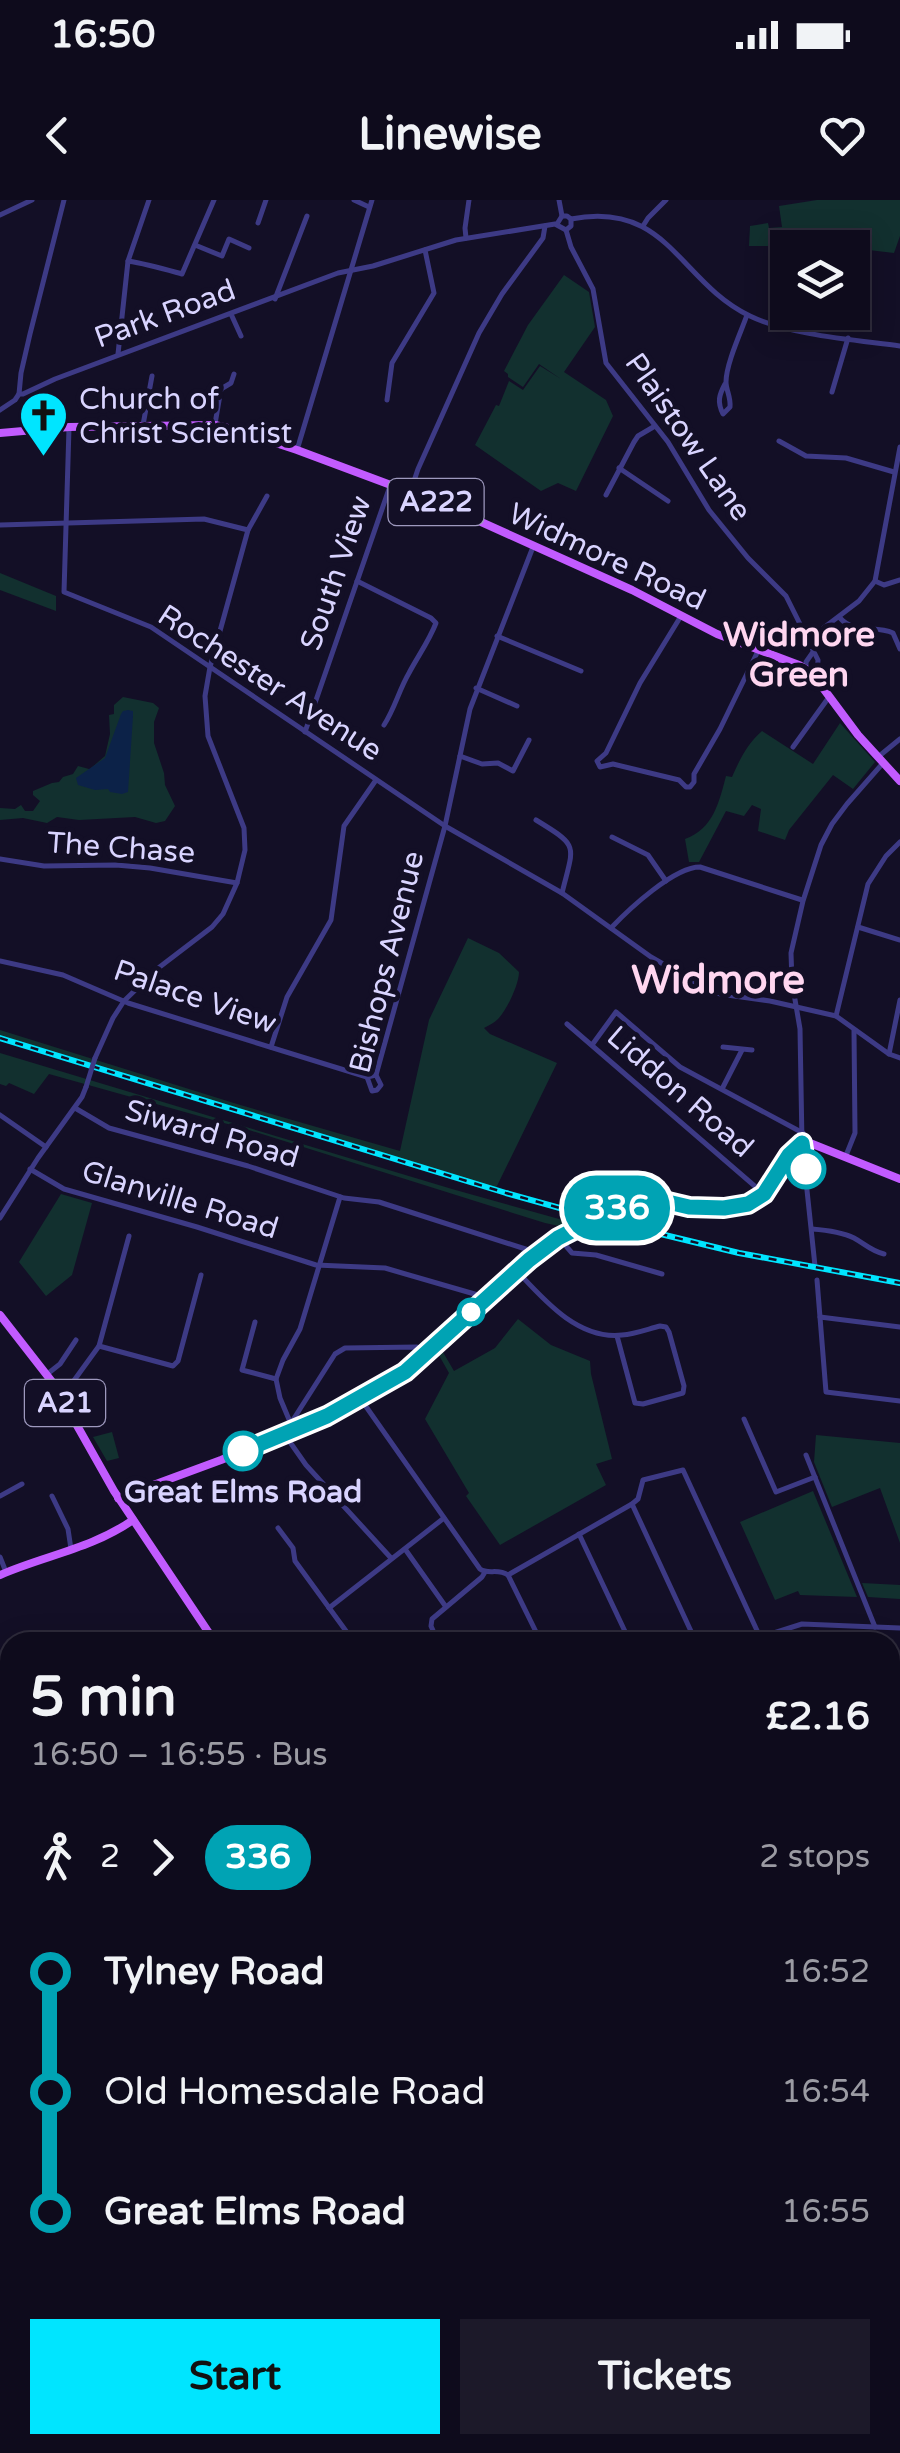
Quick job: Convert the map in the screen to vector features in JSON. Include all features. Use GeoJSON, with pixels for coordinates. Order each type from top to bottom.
{"type":"FeatureCollection","features":[{"type":"Feature","properties":{"kind":"main road","name":"Widmore Road"},"geometry":{"type":"LineString","coordinates":[[2,431],[214,426],[297,450],[439,504],[758,651],[794,662],[818,680],[858,735],[900,781]]}},
{"type":"Feature","properties":{"kind":"main road"},"geometry":{"type":"LineString","coordinates":[[118,1498],[327,1416],[360,1398],[405,1372],[538,1252],[628,1204],[655,1199],[689,1207],[748,1204],[764,1194],[802,1138],[900,1180]]}},
{"type":"Feature","properties":{"kind":"main road","name":"A21"},"geometry":{"type":"LineString","coordinates":[[0,1315],[62,1397],[118,1498],[208,1632]]}},
{"type":"Feature","properties":{"kind":"main road"},"geometry":{"type":"LineString","coordinates":[[3,1573],[102,1539],[133,1520]]}},
{"type":"Feature","properties":{"kind":"street"},"geometry":{"type":"LineString","coordinates":[[0,215],[32,200]]}},
{"type":"Feature","properties":{"kind":"street"},"geometry":{"type":"LineString","coordinates":[[19,394],[20,373],[64,200]]}},
{"type":"Feature","properties":{"kind":"street"},"geometry":{"type":"LineString","coordinates":[[118,354],[128,261],[149,200]]}},
{"type":"Feature","properties":{"kind":"street"},"geometry":{"type":"LineString","coordinates":[[128,261],[182,274],[214,200]]}},
{"type":"Feature","properties":{"kind":"street"},"geometry":{"type":"LineString","coordinates":[[258,223],[266,200]]}},
{"type":"Feature","properties":{"kind":"street"},"geometry":{"type":"LineString","coordinates":[[297,450],[371,204],[354,200]]}},
{"type":"Feature","properties":{"kind":"street"},"geometry":{"type":"LineString","coordinates":[[466,238],[468,200]]}},
{"type":"Feature","properties":{"kind":"street"},"geometry":{"type":"LineString","coordinates":[[558,200],[561,229],[566,230],[571,220]]}},
{"type":"Feature","properties":{"kind":"street"},"geometry":{"type":"LineString","coordinates":[[643,226],[666,200]]}},
{"type":"Feature","properties":{"kind":"street"},"geometry":{"type":"LineString","coordinates":[[275,298],[307,216]]}},
{"type":"Feature","properties":{"kind":"street"},"geometry":{"type":"LineString","coordinates":[[562,216],[571,220],[607,216],[643,226],[677,251],[716,295],[747,315],[784,328],[900,346]]}},
{"type":"Feature","properties":{"kind":"street","name":"Park Road"},"geometry":{"type":"LineString","coordinates":[[0,410],[19,394],[55,379],[351,270],[466,238],[558,224]]}},
{"type":"Feature","properties":{"kind":"street"},"geometry":{"type":"LineString","coordinates":[[410,493],[479,333],[502,294],[544,238],[545,225]]}},
{"type":"Feature","properties":{"kind":"street","name":"Plaistow Lane"},"geometry":{"type":"LineString","coordinates":[[566,230],[593,290],[606,363],[656,425],[710,510],[748,558],[786,596],[810,639],[818,660],[818,680]]}},
{"type":"Feature","properties":{"kind":"street"},"geometry":{"type":"LineString","coordinates":[[195,245],[222,256],[229,240],[248,248]]}},
{"type":"Feature","properties":{"kind":"street"},"geometry":{"type":"LineString","coordinates":[[387,400],[392,363],[434,293],[425,249]]}},
{"type":"Feature","properties":{"kind":"street"},"geometry":{"type":"LineString","coordinates":[[232,314],[241,336]]}},
{"type":"Feature","properties":{"kind":"street"},"geometry":{"type":"LineString","coordinates":[[726,384],[731,398],[730,407],[723,414],[718,406],[719,395],[747,315]]}},
{"type":"Feature","properties":{"kind":"street"},"geometry":{"type":"LineString","coordinates":[[832,392],[848,338]]}},
{"type":"Feature","properties":{"kind":"street"},"geometry":{"type":"LineString","coordinates":[[214,426],[220,389],[232,383],[234,374]]}},
{"type":"Feature","properties":{"kind":"street"},"geometry":{"type":"LineString","coordinates":[[144,425],[152,376]]}},
{"type":"Feature","properties":{"kind":"street"},"geometry":{"type":"LineString","coordinates":[[606,496],[638,436],[656,425]]}},
{"type":"Feature","properties":{"kind":"street"},"geometry":{"type":"LineString","coordinates":[[66,523],[69,428]]}},
{"type":"Feature","properties":{"kind":"street"},"geometry":{"type":"LineString","coordinates":[[779,441],[806,456],[833,456],[894,472]]}},
{"type":"Feature","properties":{"kind":"street"},"geometry":{"type":"LineString","coordinates":[[810,639],[840,618],[875,581],[900,447]]}},
{"type":"Feature","properties":{"kind":"street"},"geometry":{"type":"LineString","coordinates":[[620,468],[668,501]]}},
{"type":"Feature","properties":{"kind":"street","name":"South View"},"geometry":{"type":"LineString","coordinates":[[305,732],[390,486]]}},
{"type":"Feature","properties":{"kind":"street"},"geometry":{"type":"LineString","coordinates":[[0,1218],[75,1108],[124,1001],[156,969],[212,926],[223,914],[238,883],[244,828],[208,736],[205,696],[248,530],[266,496]]}},
{"type":"Feature","properties":{"kind":"street"},"geometry":{"type":"LineString","coordinates":[[890,496],[900,497]]}},
{"type":"Feature","properties":{"kind":"street"},"geometry":{"type":"LineString","coordinates":[[0,525],[204,519],[248,530]]}},
{"type":"Feature","properties":{"kind":"street","name":"Rochester Avenue"},"geometry":{"type":"LineString","coordinates":[[66,523],[64,592],[151,627],[445,826],[562,893],[652,957],[698,984],[720,994],[836,1016]]}},
{"type":"Feature","properties":{"kind":"street","name":"Bishops Avenue"},"geometry":{"type":"LineString","coordinates":[[367,1078],[372,1091],[381,1086],[376,1075],[445,826],[476,688],[533,547]]}},
{"type":"Feature","properties":{"kind":"street"},"geometry":{"type":"LineString","coordinates":[[875,581],[884,584],[900,580]]}},
{"type":"Feature","properties":{"kind":"street"},"geometry":{"type":"LineString","coordinates":[[357,581],[436,622],[384,725]]}},
{"type":"Feature","properties":{"kind":"street"},"geometry":{"type":"LineString","coordinates":[[681,616],[640,682],[606,753],[597,761],[604,768],[612,764],[680,780],[694,774],[758,651]]}},
{"type":"Feature","properties":{"kind":"street"},"geometry":{"type":"LineString","coordinates":[[840,618],[853,628],[894,633],[900,649]]}},
{"type":"Feature","properties":{"kind":"street"},"geometry":{"type":"LineString","coordinates":[[496,636],[581,671]]}},
{"type":"Feature","properties":{"kind":"street"},"geometry":{"type":"LineString","coordinates":[[804,672],[806,662],[814,654]]}},
{"type":"Feature","properties":{"kind":"street"},"geometry":{"type":"LineString","coordinates":[[476,688],[514,704],[514,694]]}},
{"type":"Feature","properties":{"kind":"street"},"geometry":{"type":"LineString","coordinates":[[794,747],[830,696]]}},
{"type":"Feature","properties":{"kind":"street"},"geometry":{"type":"LineString","coordinates":[[815,1266],[802,1138],[800,1030],[794,1006],[791,953],[802,901],[821,845],[832,824],[900,739]]}},
{"type":"Feature","properties":{"kind":"street"},"geometry":{"type":"LineString","coordinates":[[460,756],[482,764],[498,763],[514,771],[529,740]]}},
{"type":"Feature","properties":{"kind":"street"},"geometry":{"type":"LineString","coordinates":[[272,1047],[288,998],[331,920],[346,820],[377,780]]}},
{"type":"Feature","properties":{"kind":"street"},"geometry":{"type":"LineString","coordinates":[[536,820],[568,840],[572,851],[562,893]]}},
{"type":"Feature","properties":{"kind":"street"},"geometry":{"type":"LineString","coordinates":[[612,837],[648,854],[666,882]]}},
{"type":"Feature","properties":{"kind":"street"},"geometry":{"type":"LineString","coordinates":[[900,842],[868,884],[836,1016],[888,1054],[900,1058]]}},
{"type":"Feature","properties":{"kind":"street","name":"The Chase"},"geometry":{"type":"LineString","coordinates":[[0,858],[44,866],[150,868],[238,883]]}},
{"type":"Feature","properties":{"kind":"street"},"geometry":{"type":"LineString","coordinates":[[611,928],[666,882],[686,870],[700,868],[802,901]]}},
{"type":"Feature","properties":{"kind":"street"},"geometry":{"type":"LineString","coordinates":[[858,927],[900,940]]}},
{"type":"Feature","properties":{"kind":"street","name":"Palace View"},"geometry":{"type":"LineString","coordinates":[[0,960],[62,974],[124,1001],[367,1078]]}},
{"type":"Feature","properties":{"kind":"street"},"geometry":{"type":"LineString","coordinates":[[888,1054],[900,1000]]}},
{"type":"Feature","properties":{"kind":"street"},"geometry":{"type":"LineString","coordinates":[[592,1046],[616,1012],[680,1067],[802,1138]]}},
{"type":"Feature","properties":{"kind":"street","name":"Liddon Road"},"geometry":{"type":"LineString","coordinates":[[567,1024],[764,1194]]}},
{"type":"Feature","properties":{"kind":"street"},"geometry":{"type":"LineString","coordinates":[[845,1158],[856,1132],[854,1030]]}},
{"type":"Feature","properties":{"kind":"street"},"geometry":{"type":"LineString","coordinates":[[722,1048],[752,1050]]}},
{"type":"Feature","properties":{"kind":"street"},"geometry":{"type":"LineString","coordinates":[[722,1090],[742,1050]]}},
{"type":"Feature","properties":{"kind":"street"},"geometry":{"type":"LineString","coordinates":[[367,1078],[376,1075]]}},
{"type":"Feature","properties":{"kind":"street","name":"Siward Road"},"geometry":{"type":"LineString","coordinates":[[75,1108],[109,1128],[340,1196],[379,1202],[538,1252]]}},
{"type":"Feature","properties":{"kind":"street"},"geometry":{"type":"LineString","coordinates":[[0,1115],[46,1148]]}},
{"type":"Feature","properties":{"kind":"street","name":"Glanville Road"},"geometry":{"type":"LineString","coordinates":[[30,1169],[64,1189],[320,1265],[385,1268],[486,1300]]}},
{"type":"Feature","properties":{"kind":"street"},"geometry":{"type":"LineString","coordinates":[[340,1196],[300,1330],[276,1379],[290,1429],[306,1465],[390,1558]]}},
{"type":"Feature","properties":{"kind":"street"},"geometry":{"type":"LineString","coordinates":[[812,1229],[849,1236],[871,1251],[884,1254]]}},
{"type":"Feature","properties":{"kind":"street"},"geometry":{"type":"LineString","coordinates":[[62,1397],[100,1346],[130,1236]]}},
{"type":"Feature","properties":{"kind":"street"},"geometry":{"type":"LineString","coordinates":[[558,1238],[572,1253],[596,1255],[662,1274]]}},
{"type":"Feature","properties":{"kind":"street"},"geometry":{"type":"LineString","coordinates":[[517,1271],[556,1311],[589,1330],[617,1336],[660,1326],[668,1329],[683,1392],[644,1404],[634,1401],[617,1336]]}},
{"type":"Feature","properties":{"kind":"street"},"geometry":{"type":"LineString","coordinates":[[100,1346],[173,1366],[178,1362],[202,1275]]}},
{"type":"Feature","properties":{"kind":"street"},"geometry":{"type":"LineString","coordinates":[[816,1280],[826,1392],[900,1401]]}},
{"type":"Feature","properties":{"kind":"street"},"geometry":{"type":"LineString","coordinates":[[820,1317],[900,1327]]}},
{"type":"Feature","properties":{"kind":"street"},"geometry":{"type":"LineString","coordinates":[[255,1322],[242,1370],[276,1379]]}},
{"type":"Feature","properties":{"kind":"street"},"geometry":{"type":"LineString","coordinates":[[46,1375],[60,1364],[76,1340]]}},
{"type":"Feature","properties":{"kind":"street"},"geometry":{"type":"LineString","coordinates":[[290,1429],[335,1354],[346,1348],[417,1347],[428,1352]]}},
{"type":"Feature","properties":{"kind":"street"},"geometry":{"type":"LineString","coordinates":[[360,1398],[480,1569],[508,1576],[536,1632]]}},
{"type":"Feature","properties":{"kind":"street"},"geometry":{"type":"LineString","coordinates":[[744,1419],[776,1492],[815,1476]]}},
{"type":"Feature","properties":{"kind":"street"},"geometry":{"type":"LineString","coordinates":[[806,1455],[875,1627]]}},
{"type":"Feature","properties":{"kind":"street"},"geometry":{"type":"LineString","coordinates":[[508,1576],[632,1504],[644,1480],[683,1470],[758,1632]]}},
{"type":"Feature","properties":{"kind":"street"},"geometry":{"type":"LineString","coordinates":[[0,1496],[22,1484]]}},
{"type":"Feature","properties":{"kind":"street"},"geometry":{"type":"LineString","coordinates":[[52,1496],[68,1529],[71,1550]]}},
{"type":"Feature","properties":{"kind":"street"},"geometry":{"type":"LineString","coordinates":[[632,1504],[691,1632]]}},
{"type":"Feature","properties":{"kind":"street"},"geometry":{"type":"LineString","coordinates":[[329,1608],[444,1518]]}},
{"type":"Feature","properties":{"kind":"street"},"geometry":{"type":"LineString","coordinates":[[278,1528],[293,1548],[295,1561],[347,1632]]}},
{"type":"Feature","properties":{"kind":"street"},"geometry":{"type":"LineString","coordinates":[[580,1534],[625,1632]]}},
{"type":"Feature","properties":{"kind":"street"},"geometry":{"type":"LineString","coordinates":[[405,1549],[446,1606]]}},
{"type":"Feature","properties":{"kind":"street"},"geometry":{"type":"LineString","coordinates":[[0,1557],[3,1573]]}},
{"type":"Feature","properties":{"kind":"street"},"geometry":{"type":"LineString","coordinates":[[434,1632],[430,1623],[485,1572]]}},
{"type":"Feature","properties":{"kind":"street"},"geometry":{"type":"LineString","coordinates":[[776,1632],[802,1624],[900,1628]]}},
{"type":"Feature","properties":{"kind":"green space"},"geometry":{"type":"Polygon","coordinates":[[[817,200],[900,200],[900,236],[894,253],[870,250],[870,230],[770,230],[770,246],[749,246],[750,226],[768,223],[769,228],[782,227],[779,206],[817,200]]]}},
{"type":"Feature","properties":{"kind":"green space"},"geometry":{"type":"Polygon","coordinates":[[[564,275],[589,292],[595,327],[564,372],[606,400],[613,416],[576,491],[558,483],[541,491],[475,445],[509,381],[523,390],[540,366],[561,379],[539,364],[523,387],[504,371],[528,325],[564,275]]]}},
{"type":"Feature","properties":{"kind":"green space"},"geometry":{"type":"Polygon","coordinates":[[[0,573],[56,596],[56,611],[0,590],[0,573]]]}},
{"type":"Feature","properties":{"kind":"green space"},"geometry":{"type":"Polygon","coordinates":[[[123,697],[153,703],[159,708],[154,743],[175,806],[165,821],[156,823],[135,817],[57,817],[47,823],[23,818],[0,820],[0,808],[15,809],[21,805],[25,811],[33,811],[40,801],[33,791],[59,782],[78,766],[89,769],[89,777],[83,781],[125,790],[130,713],[122,722],[112,757],[101,768],[91,771],[105,756],[109,715],[114,714],[114,705],[123,697]]]}},
{"type":"Feature","properties":{"kind":"green space"},"geometry":{"type":"Polygon","coordinates":[[[840,723],[875,762],[853,789],[833,775],[785,840],[758,831],[761,809],[752,805],[744,816],[726,811],[699,862],[689,862],[685,839],[708,822],[726,776],[732,777],[762,731],[813,764],[840,723]]]}},
{"type":"Feature","properties":{"kind":"green space"},"geometry":{"type":"Polygon","coordinates":[[[468,938],[499,953],[519,972],[505,1010],[484,1028],[557,1063],[496,1188],[0,1036],[0,1030],[400,1151],[429,1020],[468,938]]]}},
{"type":"Feature","properties":{"kind":"green space"},"geometry":{"type":"Polygon","coordinates":[[[0,1053],[577,1224],[545,1223],[249,1130],[49,1074],[34,1094],[9,1083],[6,1086],[0,1084],[0,1053]]]}},
{"type":"Feature","properties":{"kind":"green space"},"geometry":{"type":"Polygon","coordinates":[[[61,1194],[92,1203],[72,1275],[46,1296],[19,1262],[61,1194]]]}},
{"type":"Feature","properties":{"kind":"green space"},"geometry":{"type":"Polygon","coordinates":[[[518,1319],[551,1345],[590,1361],[612,1459],[596,1464],[606,1485],[500,1545],[466,1496],[469,1493],[425,1419],[449,1373],[436,1350],[440,1347],[454,1371],[495,1348],[518,1319]]]}},
{"type":"Feature","properties":{"kind":"green space"},"geometry":{"type":"Polygon","coordinates":[[[112,1432],[119,1458],[107,1461],[93,1437],[112,1432]]]}},
{"type":"Feature","properties":{"kind":"green space"},"geometry":{"type":"Polygon","coordinates":[[[816,1435],[900,1443],[900,1543],[880,1488],[832,1507],[814,1462],[816,1435]]]}},
{"type":"Feature","properties":{"kind":"green space"},"geometry":{"type":"Polygon","coordinates":[[[813,1491],[857,1597],[800,1595],[798,1591],[775,1600],[740,1522],[813,1491]]]}},
{"type":"Feature","properties":{"kind":"green space"},"geometry":{"type":"Polygon","coordinates":[[[862,1583],[900,1585],[900,1599],[868,1597],[862,1583]]]}},
{"type":"Feature","properties":{"kind":"water"},"geometry":{"type":"Polygon","coordinates":[[[133,711],[133,716],[128,792],[78,785],[76,778],[105,758],[121,714],[133,711]]]}},
{"type":"Feature","properties":{"kind":"railway"},"geometry":{"type":"LineString","coordinates":[[0,1038],[603,1220],[739,1253],[900,1283]]}},
{"type":"Feature","properties":{"kind":"bus line","name":"336"},"geometry":{"type":"LineString","coordinates":[[243,1451],[327,1416],[405,1372],[529,1260],[558,1238],[611,1211],[655,1199],[689,1207],[748,1204],[764,1194],[792,1150],[802,1143],[806,1169]]}},
{"type":"Feature","properties":{"kind":"place","name":"Church of Christ Scientist"},"geometry":{"type":"Point","coordinates":[44,458]}},
{"type":"Feature","properties":{"kind":"place","name":"Great Elms Road"},"geometry":{"type":"Point","coordinates":[243,1451]}},
{"type":"Feature","properties":{"kind":"district","name":"Widmore Green"},"geometry":{"type":"Point","coordinates":[799,655]}},
{"type":"Feature","properties":{"kind":"district","name":"Widmore"},"geometry":{"type":"Point","coordinates":[718,980]}}]}
